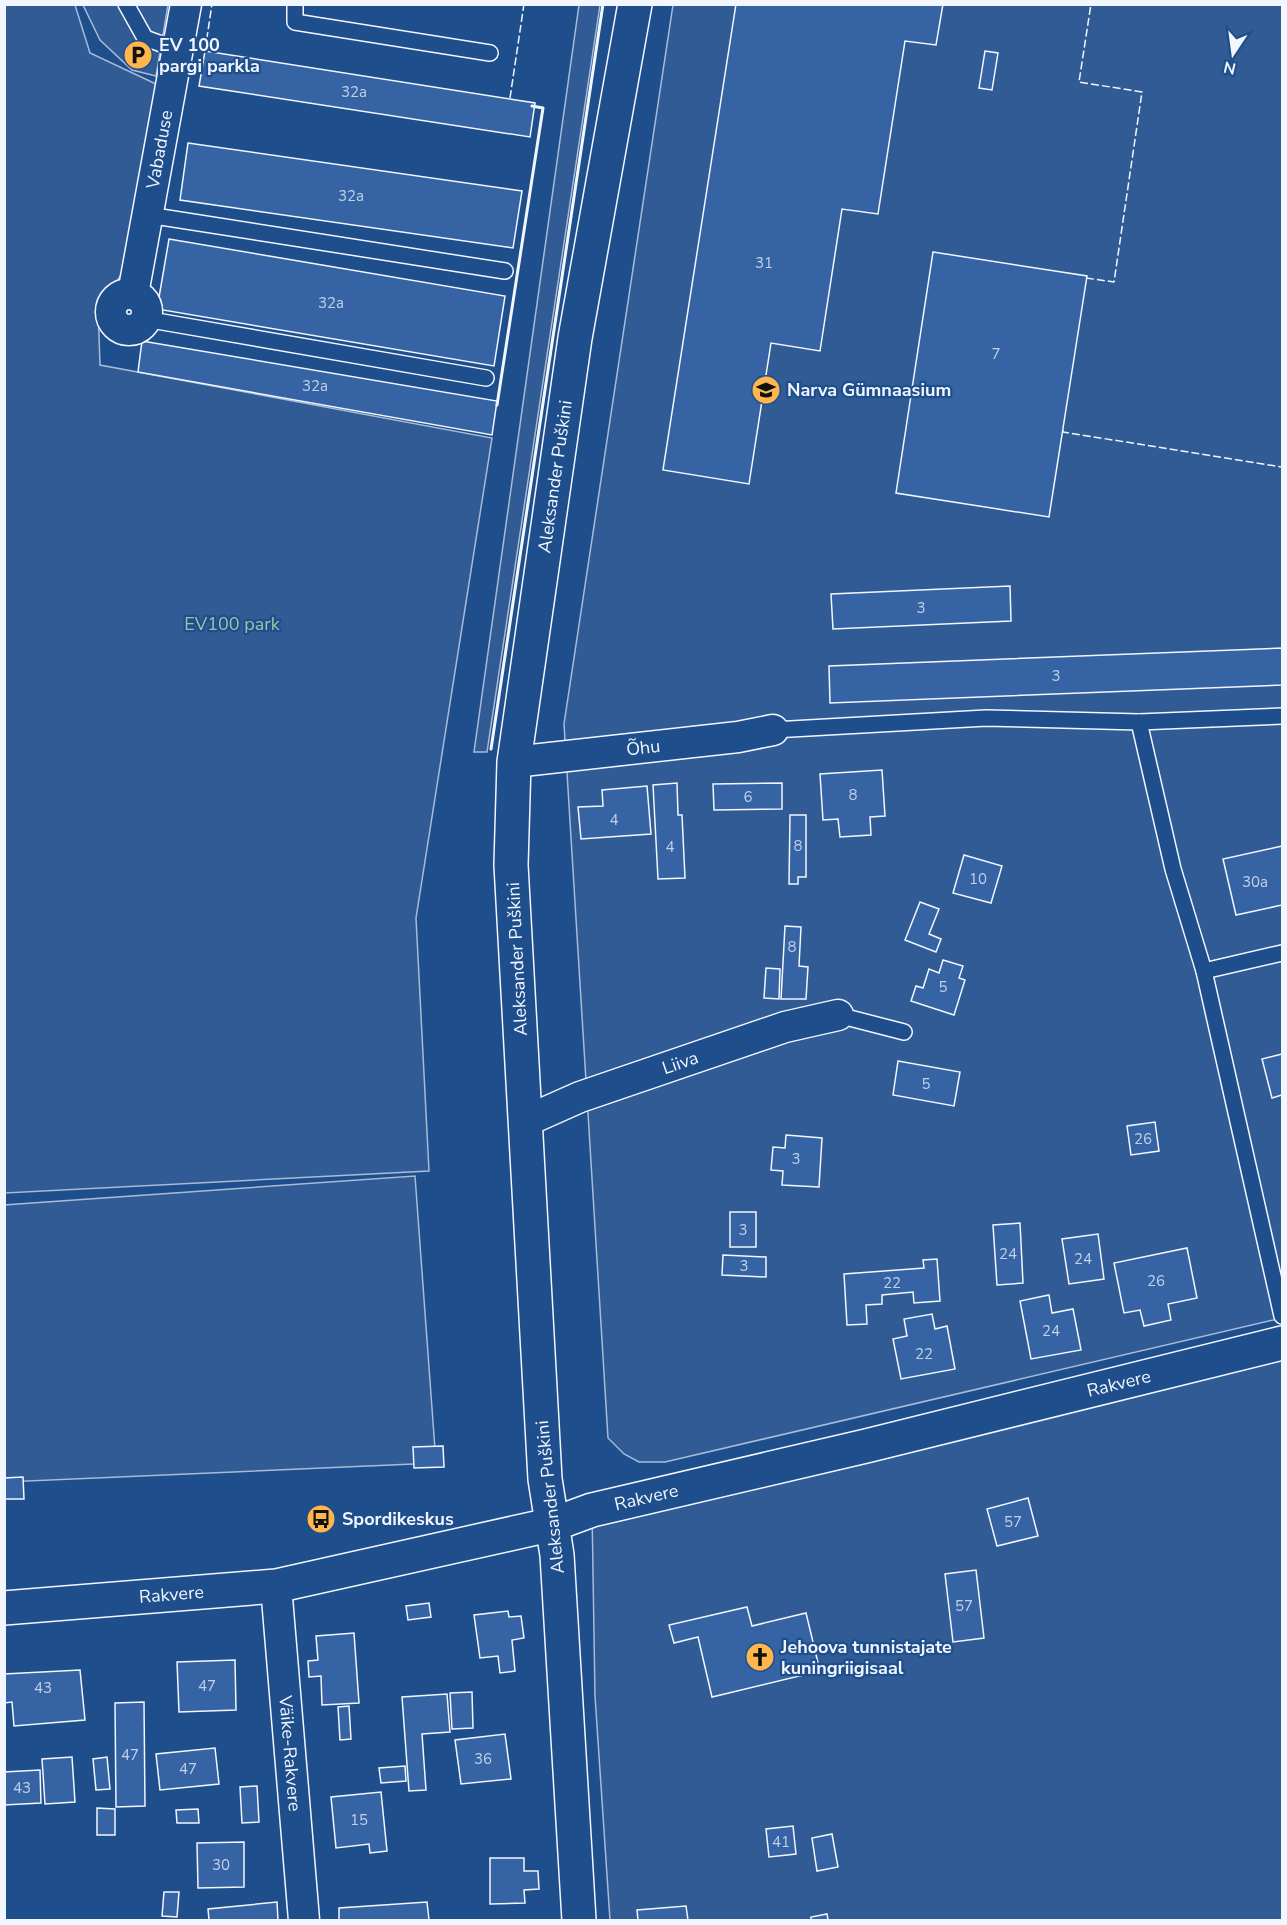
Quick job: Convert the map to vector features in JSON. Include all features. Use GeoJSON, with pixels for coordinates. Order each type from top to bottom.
{"type":"FeatureCollection","features":[{"type":"Feature","properties":{"kind":"main road","name":"Aleksander Puškini"},"geometry":{"type":"LineString","coordinates":[[579,1920],[554,1524],[545,1479],[511,865],[514,762],[575,338],[635,4]]}},
{"type":"Feature","properties":{"kind":"main road","name":"Rakvere"},"geometry":{"type":"LineString","coordinates":[[4,1608],[276,1586],[554,1524],[592,1510],[866,1446],[1282,1343]]}},
{"type":"Feature","properties":{"kind":"street","name":"Vabaduse"},"geometry":{"type":"LineString","coordinates":[[139,307],[148,215],[186,4]]}},
{"type":"Feature","properties":{"kind":"street","name":"Õhu"},"geometry":{"type":"LineString","coordinates":[[514,762],[738,737],[773,730]]}},
{"type":"Feature","properties":{"kind":"street","name":"Liiva"},"geometry":{"type":"LineString","coordinates":[[526,1121],[580,1097],[775,1030],[838,1015]]}},
{"type":"Feature","properties":{"kind":"street","name":"Väike-Rakvere"},"geometry":{"type":"LineString","coordinates":[[276,1586],[304,1920]]}},
{"type":"Feature","properties":{"kind":"lane"},"geometry":{"type":"LineString","coordinates":[[126,4],[145,38],[177,50]]}},
{"type":"Feature","properties":{"kind":"lane"},"geometry":{"type":"LineString","coordinates":[[295,4],[295,21],[490,52]]}},
{"type":"Feature","properties":{"kind":"lane"},"geometry":{"type":"LineString","coordinates":[[148,215],[506,270]]}},
{"type":"Feature","properties":{"kind":"lane"},"geometry":{"type":"LineString","coordinates":[[139,307],[486,378]]}},
{"type":"Feature","properties":{"kind":"lane"},"geometry":{"type":"LineString","coordinates":[[773,730],[986,718],[1139,722],[1282,716]]}},
{"type":"Feature","properties":{"kind":"lane"},"geometry":{"type":"LineString","coordinates":[[1139,722],[1173,869],[1204,971],[1282,1317]]}},
{"type":"Feature","properties":{"kind":"lane"},"geometry":{"type":"LineString","coordinates":[[1204,971],[1282,953]]}},
{"type":"Feature","properties":{"kind":"lane"},"geometry":{"type":"LineString","coordinates":[[838,1015],[904,1032]]}},
{"type":"Feature","properties":{"kind":"shaded area","name":"EV100 park"},"geometry":{"type":"Polygon","coordinates":[[[5,5],[75,5],[90,53],[156,84],[125,269],[115,284],[104,291],[98,305],[100,365],[492,438],[416,918],[429,1171],[5,1193],[5,5]]]}},
{"type":"Feature","properties":{"kind":"shaded area","name":"EV 100 pargi parkla"},"geometry":{"type":"Polygon","coordinates":[[[83,5],[168,5],[156,76],[132,70],[100,40],[83,5]]]}},
{"type":"Feature","properties":{"kind":"shaded area"},"geometry":{"type":"Polygon","coordinates":[[[579,5],[600,5],[487,752],[474,752],[579,5]]]}},
{"type":"Feature","properties":{"kind":"shaded area"},"geometry":{"type":"Polygon","coordinates":[[[673,5],[1282,5],[1282,1318],[665,1462],[639,1462],[624,1454],[608,1438],[564,724],[673,5]]]}},
{"type":"Feature","properties":{"kind":"shaded area"},"geometry":{"type":"Polygon","coordinates":[[[415,1176],[436,1463],[5,1482],[4,1205],[415,1176]]]}},
{"type":"Feature","properties":{"kind":"shaded area"},"geometry":{"type":"Polygon","coordinates":[[[1282,1345],[1282,1920],[610,1920],[595,1696],[592,1510],[1282,1345]]]}},
{"type":"Feature","properties":{"kind":"building"},"geometry":{"type":"Polygon","coordinates":[[[736,4],[943,4],[936,45],[905,41],[878,214],[842,209],[820,351],[771,343],[749,484],[663,470],[736,4]]]}},
{"type":"Feature","properties":{"kind":"building"},"geometry":{"type":"Polygon","coordinates":[[[205,51],[535,103],[530,137],[199,86],[205,51]]]}},
{"type":"Feature","properties":{"kind":"building"},"geometry":{"type":"Polygon","coordinates":[[[985,51],[998,53],[992,90],[979,88],[985,51]]]}},
{"type":"Feature","properties":{"kind":"building"},"geometry":{"type":"Polygon","coordinates":[[[188,143],[522,191],[513,248],[180,200],[188,143]]]}},
{"type":"Feature","properties":{"kind":"building"},"geometry":{"type":"Polygon","coordinates":[[[169,239],[505,296],[494,366],[157,309],[169,239]]]}},
{"type":"Feature","properties":{"kind":"building"},"geometry":{"type":"Polygon","coordinates":[[[933,252],[1087,276],[1049,517],[896,493],[933,252]]]}},
{"type":"Feature","properties":{"kind":"building"},"geometry":{"type":"Polygon","coordinates":[[[142,341],[497,401],[492,435],[138,372],[142,341]]]}},
{"type":"Feature","properties":{"kind":"building"},"geometry":{"type":"Polygon","coordinates":[[[1010,586],[1011,621],[833,629],[831,594],[1010,586]]]}},
{"type":"Feature","properties":{"kind":"building"},"geometry":{"type":"Polygon","coordinates":[[[1282,648],[1282,685],[830,703],[829,666],[1282,648]]]}},
{"type":"Feature","properties":{"kind":"building"},"geometry":{"type":"Polygon","coordinates":[[[882,770],[885,816],[870,817],[871,835],[840,837],[838,819],[823,820],[820,774],[882,770]]]}},
{"type":"Feature","properties":{"kind":"building"},"geometry":{"type":"Polygon","coordinates":[[[677,783],[678,815],[682,815],[685,878],[658,879],[653,785],[677,783]]]}},
{"type":"Feature","properties":{"kind":"building"},"geometry":{"type":"Polygon","coordinates":[[[782,783],[782,809],[714,810],[713,784],[782,783]]]}},
{"type":"Feature","properties":{"kind":"building"},"geometry":{"type":"Polygon","coordinates":[[[647,786],[651,834],[581,839],[578,807],[603,806],[602,790],[647,786]]]}},
{"type":"Feature","properties":{"kind":"building"},"geometry":{"type":"Polygon","coordinates":[[[790,815],[806,815],[806,877],[798,877],[798,884],[789,884],[790,815]]]}},
{"type":"Feature","properties":{"kind":"building"},"geometry":{"type":"Polygon","coordinates":[[[1282,846],[1282,905],[1236,915],[1223,859],[1282,846]]]}},
{"type":"Feature","properties":{"kind":"building"},"geometry":{"type":"Polygon","coordinates":[[[964,855],[1002,866],[991,903],[953,893],[964,855]]]}},
{"type":"Feature","properties":{"kind":"building"},"geometry":{"type":"Polygon","coordinates":[[[920,902],[939,909],[929,934],[941,939],[936,952],[905,940],[920,902]]]}},
{"type":"Feature","properties":{"kind":"building"},"geometry":{"type":"Polygon","coordinates":[[[785,926],[801,927],[799,966],[808,967],[806,999],[781,999],[785,926]]]}},
{"type":"Feature","properties":{"kind":"building"},"geometry":{"type":"Polygon","coordinates":[[[943,960],[963,966],[959,978],[965,980],[954,1015],[911,1001],[916,986],[923,988],[929,969],[939,973],[943,960]]]}},
{"type":"Feature","properties":{"kind":"building"},"geometry":{"type":"Polygon","coordinates":[[[766,968],[780,969],[779,999],[764,998],[766,968]]]}},
{"type":"Feature","properties":{"kind":"building"},"geometry":{"type":"Polygon","coordinates":[[[1282,1054],[1282,1095],[1272,1098],[1262,1059],[1282,1054]]]}},
{"type":"Feature","properties":{"kind":"building"},"geometry":{"type":"Polygon","coordinates":[[[898,1061],[960,1072],[954,1106],[893,1095],[898,1061]]]}},
{"type":"Feature","properties":{"kind":"building"},"geometry":{"type":"Polygon","coordinates":[[[1155,1122],[1159,1151],[1131,1155],[1127,1126],[1155,1122]]]}},
{"type":"Feature","properties":{"kind":"building"},"geometry":{"type":"Polygon","coordinates":[[[786,1135],[822,1138],[819,1187],[782,1185],[783,1171],[771,1170],[773,1147],[785,1148],[786,1135]]]}},
{"type":"Feature","properties":{"kind":"building"},"geometry":{"type":"Polygon","coordinates":[[[730,1212],[756,1212],[756,1247],[730,1247],[730,1212]]]}},
{"type":"Feature","properties":{"kind":"building"},"geometry":{"type":"Polygon","coordinates":[[[1020,1223],[1023,1283],[997,1285],[993,1225],[1020,1223]]]}},
{"type":"Feature","properties":{"kind":"building"},"geometry":{"type":"Polygon","coordinates":[[[1098,1234],[1104,1279],[1069,1284],[1062,1239],[1098,1234]]]}},
{"type":"Feature","properties":{"kind":"building"},"geometry":{"type":"Polygon","coordinates":[[[1187,1248],[1197,1298],[1168,1304],[1171,1320],[1144,1326],[1140,1310],[1124,1313],[1114,1263],[1187,1248]]]}},
{"type":"Feature","properties":{"kind":"building"},"geometry":{"type":"Polygon","coordinates":[[[723,1255],[766,1257],[766,1277],[722,1275],[723,1255]]]}},
{"type":"Feature","properties":{"kind":"building"},"geometry":{"type":"Polygon","coordinates":[[[937,1259],[940,1301],[914,1303],[913,1292],[882,1295],[882,1304],[866,1305],[867,1324],[847,1325],[844,1274],[924,1268],[923,1260],[937,1259]]]}},
{"type":"Feature","properties":{"kind":"building"},"geometry":{"type":"Polygon","coordinates":[[[1049,1295],[1052,1313],[1073,1309],[1081,1350],[1031,1359],[1020,1301],[1049,1295]]]}},
{"type":"Feature","properties":{"kind":"building"},"geometry":{"type":"Polygon","coordinates":[[[932,1314],[935,1329],[947,1326],[955,1369],[901,1379],[893,1339],[907,1336],[904,1319],[932,1314]]]}},
{"type":"Feature","properties":{"kind":"building"},"geometry":{"type":"Polygon","coordinates":[[[443,1446],[444,1467],[414,1468],[413,1447],[443,1446]]]}},
{"type":"Feature","properties":{"kind":"building"},"geometry":{"type":"Polygon","coordinates":[[[23,1477],[24,1499],[4,1499],[4,1478],[23,1477]]]}},
{"type":"Feature","properties":{"kind":"building"},"geometry":{"type":"Polygon","coordinates":[[[1028,1498],[1038,1536],[997,1546],[987,1509],[1028,1498]]]}},
{"type":"Feature","properties":{"kind":"building"},"geometry":{"type":"Polygon","coordinates":[[[976,1570],[984,1638],[953,1642],[945,1574],[976,1570]]]}},
{"type":"Feature","properties":{"kind":"building"},"geometry":{"type":"Polygon","coordinates":[[[429,1603],[431,1617],[408,1620],[406,1606],[429,1603]]]}},
{"type":"Feature","properties":{"kind":"building","name":"Jehoova tunnistajate kuningriigisaal"},"geometry":{"type":"Polygon","coordinates":[[[747,1607],[752,1626],[806,1613],[820,1671],[712,1697],[698,1637],[674,1643],[669,1625],[747,1607]]]}},
{"type":"Feature","properties":{"kind":"building"},"geometry":{"type":"Polygon","coordinates":[[[508,1611],[509,1617],[521,1616],[524,1638],[512,1640],[515,1671],[500,1673],[498,1656],[480,1658],[474,1615],[508,1611]]]}},
{"type":"Feature","properties":{"kind":"building"},"geometry":{"type":"Polygon","coordinates":[[[354,1633],[359,1703],[322,1705],[321,1676],[309,1677],[308,1661],[318,1660],[316,1636],[354,1633]]]}},
{"type":"Feature","properties":{"kind":"building"},"geometry":{"type":"Polygon","coordinates":[[[235,1660],[236,1710],[179,1712],[177,1662],[235,1660]]]}},
{"type":"Feature","properties":{"kind":"building"},"geometry":{"type":"Polygon","coordinates":[[[80,1670],[85,1720],[14,1726],[12,1702],[4,1703],[4,1674],[80,1670]]]}},
{"type":"Feature","properties":{"kind":"building"},"geometry":{"type":"Polygon","coordinates":[[[472,1692],[473,1728],[452,1729],[450,1693],[472,1692]]]}},
{"type":"Feature","properties":{"kind":"building"},"geometry":{"type":"Polygon","coordinates":[[[447,1694],[450,1732],[422,1734],[426,1790],[409,1791],[402,1697],[447,1694]]]}},
{"type":"Feature","properties":{"kind":"building"},"geometry":{"type":"Polygon","coordinates":[[[144,1702],[145,1806],[116,1807],[115,1703],[144,1702]]]}},
{"type":"Feature","properties":{"kind":"building"},"geometry":{"type":"Polygon","coordinates":[[[349,1706],[351,1739],[340,1740],[338,1707],[349,1706]]]}},
{"type":"Feature","properties":{"kind":"building"},"geometry":{"type":"Polygon","coordinates":[[[505,1734],[511,1779],[461,1784],[455,1740],[505,1734]]]}},
{"type":"Feature","properties":{"kind":"building"},"geometry":{"type":"Polygon","coordinates":[[[215,1748],[219,1784],[160,1790],[156,1754],[215,1748]]]}},
{"type":"Feature","properties":{"kind":"building"},"geometry":{"type":"Polygon","coordinates":[[[72,1757],[75,1802],[45,1804],[42,1759],[72,1757]]]}},
{"type":"Feature","properties":{"kind":"building"},"geometry":{"type":"Polygon","coordinates":[[[107,1757],[110,1789],[96,1790],[93,1759],[107,1757]]]}},
{"type":"Feature","properties":{"kind":"building"},"geometry":{"type":"Polygon","coordinates":[[[405,1766],[406,1781],[381,1783],[379,1768],[405,1766]]]}},
{"type":"Feature","properties":{"kind":"building"},"geometry":{"type":"Polygon","coordinates":[[[40,1770],[41,1803],[4,1805],[4,1772],[40,1770]]]}},
{"type":"Feature","properties":{"kind":"building"},"geometry":{"type":"Polygon","coordinates":[[[257,1786],[259,1822],[242,1823],[240,1787],[257,1786]]]}},
{"type":"Feature","properties":{"kind":"building"},"geometry":{"type":"Polygon","coordinates":[[[381,1792],[387,1851],[370,1853],[369,1844],[336,1848],[331,1797],[381,1792]]]}},
{"type":"Feature","properties":{"kind":"building"},"geometry":{"type":"Polygon","coordinates":[[[97,1808],[115,1809],[115,1835],[97,1835],[97,1808]]]}},
{"type":"Feature","properties":{"kind":"building"},"geometry":{"type":"Polygon","coordinates":[[[198,1809],[199,1823],[177,1823],[176,1810],[198,1809]]]}},
{"type":"Feature","properties":{"kind":"building"},"geometry":{"type":"Polygon","coordinates":[[[793,1826],[796,1854],[769,1857],[766,1829],[793,1826]]]}},
{"type":"Feature","properties":{"kind":"building"},"geometry":{"type":"Polygon","coordinates":[[[832,1834],[838,1867],[817,1871],[812,1838],[832,1834]]]}},
{"type":"Feature","properties":{"kind":"building"},"geometry":{"type":"Polygon","coordinates":[[[244,1842],[244,1887],[198,1888],[197,1843],[244,1842]]]}},
{"type":"Feature","properties":{"kind":"building"},"geometry":{"type":"Polygon","coordinates":[[[490,1858],[524,1858],[524,1871],[538,1871],[539,1889],[524,1890],[525,1903],[490,1904],[490,1858]]]}},
{"type":"Feature","properties":{"kind":"building"},"geometry":{"type":"Polygon","coordinates":[[[164,1892],[179,1892],[177,1917],[162,1916],[164,1892]]]}},
{"type":"Feature","properties":{"kind":"building"},"geometry":{"type":"Polygon","coordinates":[[[277,1902],[278,1920],[209,1920],[208,1909],[277,1902]]]}},
{"type":"Feature","properties":{"kind":"building"},"geometry":{"type":"Polygon","coordinates":[[[427,1902],[429,1920],[339,1920],[339,1908],[427,1902]]]}},
{"type":"Feature","properties":{"kind":"building"},"geometry":{"type":"Polygon","coordinates":[[[686,1906],[688,1920],[638,1920],[637,1910],[686,1906]]]}},
{"type":"Feature","properties":{"kind":"building"},"geometry":{"type":"Polygon","coordinates":[[[827,1914],[828,1920],[811,1920],[811,1917],[827,1914]]]}},
{"type":"Feature","properties":{"kind":"fence"},"geometry":{"type":"LineString","coordinates":[[205,51],[212,4]]}},
{"type":"Feature","properties":{"kind":"fence"},"geometry":{"type":"LineString","coordinates":[[510,98],[524,4]]}},
{"type":"Feature","properties":{"kind":"fence"},"geometry":{"type":"LineString","coordinates":[[1086,278],[1114,282],[1142,92],[1079,82],[1091,4]]}},
{"type":"Feature","properties":{"kind":"fence"},"geometry":{"type":"LineString","coordinates":[[1063,430],[1063,432],[1282,467]]}},
{"type":"Feature","properties":{"kind":"wall"},"geometry":{"type":"LineString","coordinates":[[491,749],[603,4]]}},
{"type":"Feature","properties":{"kind":"wall"},"geometry":{"type":"LineString","coordinates":[[497,405],[543,108],[532,106]]}},
{"type":"Feature","properties":{"kind":"place","name":"EV 100 pargi parkla"},"geometry":{"type":"Point","coordinates":[138,55]}},
{"type":"Feature","properties":{"kind":"place","name":"Narva Gümnaasium"},"geometry":{"type":"Point","coordinates":[766,390]}},
{"type":"Feature","properties":{"kind":"place","name":"Spordikeskus"},"geometry":{"type":"Point","coordinates":[321,1519]}},
{"type":"Feature","properties":{"kind":"place","name":"Jehoova tunnistajate kuningriigisaal"},"geometry":{"type":"Point","coordinates":[760,1657]}}]}
